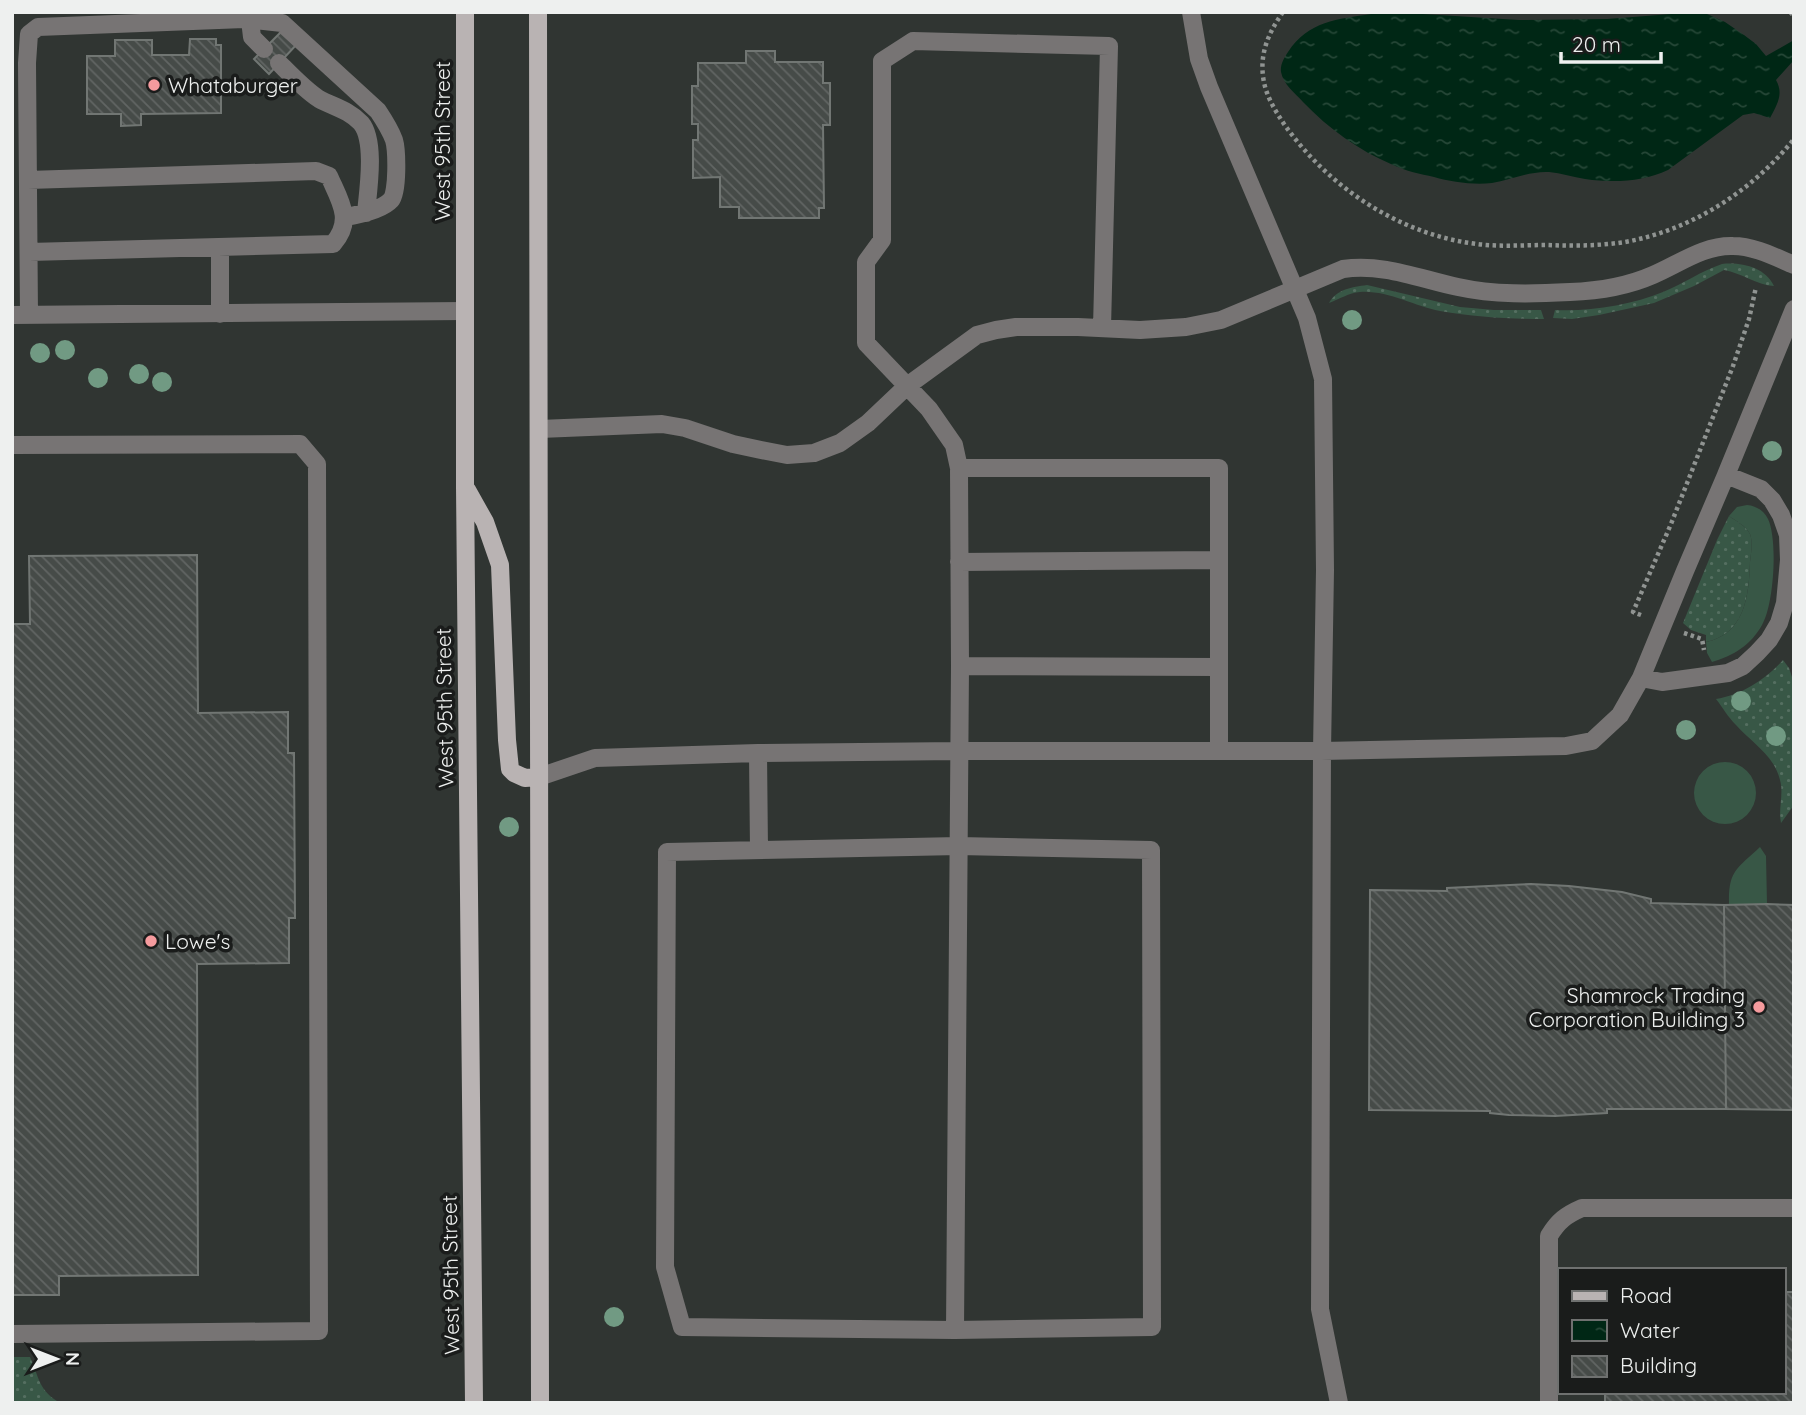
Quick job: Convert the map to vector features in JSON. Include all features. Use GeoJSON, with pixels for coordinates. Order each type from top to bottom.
{"type":"FeatureCollection","features":[{"type":"Feature","properties":{"kind":"main road","name":"West 95th Street"},"geometry":{"type":"LineString","coordinates":[[465,12],[465,486],[474,1403]]}},
{"type":"Feature","properties":{"kind":"main road"},"geometry":{"type":"LineString","coordinates":[[538,12],[540,1403]]}},
{"type":"Feature","properties":{"kind":"main road"},"geometry":{"type":"LineString","coordinates":[[465,486],[485,522],[500,565],[506,740],[510,769],[525,778],[539,777]]}},
{"type":"Feature","properties":{"kind":"lane"},"geometry":{"type":"LineString","coordinates":[[1191,12],[1199,59],[1209,87],[1307,318],[1323,379],[1325,570],[1320,1309],[1339,1403]]}},
{"type":"Feature","properties":{"kind":"lane"},"geometry":{"type":"LineString","coordinates":[[345,217],[366,213],[390,201],[394,192],[395,143],[378,111],[282,23],[250,20],[38,27],[29,34],[29,252],[21,315],[465,311]]}},
{"type":"Feature","properties":{"kind":"lane"},"geometry":{"type":"LineString","coordinates":[[250,20],[251,37],[264,49]]}},
{"type":"Feature","properties":{"kind":"lane"},"geometry":{"type":"LineString","coordinates":[[955,1330],[959,468],[954,445],[929,409],[866,343],[866,262],[882,240],[882,61],[913,41],[1109,46],[1102,328]]}},
{"type":"Feature","properties":{"kind":"lane"},"geometry":{"type":"LineString","coordinates":[[279,63],[319,98],[343,108],[362,125],[369,146],[370,172],[366,213]]}},
{"type":"Feature","properties":{"kind":"lane"},"geometry":{"type":"LineString","coordinates":[[28,180],[316,171],[329,176],[345,217],[343,233],[333,244],[29,252]]}},
{"type":"Feature","properties":{"kind":"lane"},"geometry":{"type":"LineString","coordinates":[[540,429],[662,424],[685,428],[733,444],[787,455],[814,453],[840,443],[868,424],[907,386],[977,335],[996,330],[1016,327],[1139,330],[1186,327],[1221,320],[1343,269],[1359,267],[1374,267],[1460,288],[1495,293],[1596,290],[1637,281],[1720,246],[1754,250],[1794,265]]}},
{"type":"Feature","properties":{"kind":"lane"},"geometry":{"type":"LineString","coordinates":[[220,248],[220,314]]}},
{"type":"Feature","properties":{"kind":"lane"},"geometry":{"type":"LineString","coordinates":[[539,777],[595,758],[959,751],[1322,751],[1566,746],[1592,741],[1620,715],[1641,678],[1794,309]]}},
{"type":"Feature","properties":{"kind":"lane"},"geometry":{"type":"LineString","coordinates":[[12,445],[300,444],[317,464],[319,1331],[12,1334]]}},
{"type":"Feature","properties":{"kind":"lane"},"geometry":{"type":"LineString","coordinates":[[959,468],[1219,468],[1219,751]]}},
{"type":"Feature","properties":{"kind":"lane"},"geometry":{"type":"LineString","coordinates":[[1641,678],[1662,682],[1728,673],[1743,666],[1757,653],[1779,623],[1785,603],[1789,560],[1788,535],[1781,515],[1773,500],[1761,489],[1726,475]]}},
{"type":"Feature","properties":{"kind":"lane"},"geometry":{"type":"LineString","coordinates":[[959,562],[1219,560]]}},
{"type":"Feature","properties":{"kind":"lane"},"geometry":{"type":"LineString","coordinates":[[960,666],[1219,667]]}},
{"type":"Feature","properties":{"kind":"lane"},"geometry":{"type":"LineString","coordinates":[[758,753],[759,849]]}},
{"type":"Feature","properties":{"kind":"lane"},"geometry":{"type":"LineString","coordinates":[[959,846],[1151,850],[1152,1327],[955,1330],[682,1327],[665,1267],[667,852],[759,849],[959,846]]}},
{"type":"Feature","properties":{"kind":"lane"},"geometry":{"type":"LineString","coordinates":[[1549,1403],[1548,1249],[1549,1236],[1557,1222],[1581,1208],[1794,1208]]}},
{"type":"Feature","properties":{"kind":"path"},"geometry":{"type":"LineString","coordinates":[[1283,12],[1266,40],[1263,77],[1272,106],[1293,136],[1319,166],[1366,203],[1423,231],[1460,241],[1493,245],[1581,246],[1625,242],[1665,231],[1709,211],[1736,194],[1783,153],[1794,139]]}},
{"type":"Feature","properties":{"kind":"path"},"geometry":{"type":"LineString","coordinates":[[1790,12],[1794,16]]}},
{"type":"Feature","properties":{"kind":"path"},"geometry":{"type":"LineString","coordinates":[[1645,617],[1633,612],[1733,366],[1749,319],[1756,287]]}},
{"type":"Feature","properties":{"kind":"path"},"geometry":{"type":"LineString","coordinates":[[1680,631],[1702,639],[1704,651]]}},
{"type":"Feature","properties":{"kind":"shaded area"},"geometry":{"type":"Polygon","coordinates":[[[1722,264],[1752,267],[1765,274],[1774,286],[1724,270],[1654,303],[1599,315],[1572,319],[1553,318],[1555,310],[1610,307],[1651,297],[1722,264]]]}},
{"type":"Feature","properties":{"kind":"shaded area"},"geometry":{"type":"Polygon","coordinates":[[[1367,285],[1460,307],[1541,310],[1544,319],[1453,313],[1370,292],[1352,294],[1329,303],[1341,292],[1367,285]]]}},
{"type":"Feature","properties":{"kind":"shaded area"},"geometry":{"type":"Polygon","coordinates":[[[1747,505],[1762,511],[1771,529],[1774,556],[1769,603],[1762,625],[1753,638],[1734,653],[1712,662],[1707,653],[1706,642],[1729,631],[1737,622],[1746,600],[1751,537],[1741,524],[1729,516],[1737,507],[1747,505]]]}},
{"type":"Feature","properties":{"kind":"shaded area"},"geometry":{"type":"Polygon","coordinates":[[[1729,516],[1741,524],[1751,537],[1746,600],[1737,622],[1729,631],[1706,642],[1706,635],[1691,630],[1683,623],[1729,516]]]}},
{"type":"Feature","properties":{"kind":"shaded area"},"geometry":{"type":"Polygon","coordinates":[[[1783,660],[1794,683],[1794,805],[1781,823],[1781,785],[1773,763],[1733,722],[1716,699],[1753,685],[1783,660]]]}},
{"type":"Feature","properties":{"kind":"shaded area"},"geometry":{"type":"Polygon","coordinates":[[[1725,762],[1747,771],[1756,793],[1747,815],[1725,824],[1703,815],[1694,793],[1703,771],[1725,762]]]}},
{"type":"Feature","properties":{"kind":"shaded area"},"geometry":{"type":"Polygon","coordinates":[[[1760,847],[1766,856],[1767,904],[1729,905],[1732,877],[1760,847]]]}},
{"type":"Feature","properties":{"kind":"shaded area"},"geometry":{"type":"Polygon","coordinates":[[[12,1357],[30,1357],[44,1389],[61,1403],[12,1403],[12,1357]]]}},
{"type":"Feature","properties":{"kind":"water"},"geometry":{"type":"Polygon","coordinates":[[[1371,14],[1423,14],[1519,20],[1707,14],[1744,35],[1766,56],[1794,40],[1794,60],[1776,80],[1779,95],[1770,118],[1754,113],[1743,115],[1668,170],[1658,174],[1628,181],[1606,181],[1542,172],[1492,183],[1462,183],[1408,171],[1368,153],[1323,121],[1284,80],[1281,72],[1283,62],[1288,52],[1305,34],[1325,23],[1371,14]]]}},
{"type":"Feature","properties":{"kind":"building"},"geometry":{"type":"Polygon","coordinates":[[[284,29],[298,43],[269,74],[254,59],[284,29]]]}},
{"type":"Feature","properties":{"kind":"building","name":"Whataburger"},"geometry":{"type":"Polygon","coordinates":[[[190,39],[216,39],[216,45],[221,45],[221,113],[141,114],[141,125],[121,126],[121,114],[87,114],[87,56],[115,56],[115,40],[152,40],[152,55],[189,55],[190,39]]]}},
{"type":"Feature","properties":{"kind":"building"},"geometry":{"type":"Polygon","coordinates":[[[746,51],[775,51],[775,62],[823,62],[823,83],[830,83],[830,125],[823,125],[824,208],[819,208],[819,218],[739,218],[739,207],[720,207],[720,177],[693,178],[693,140],[698,140],[698,124],[692,124],[692,86],[698,86],[698,63],[746,63],[746,51]]]}},
{"type":"Feature","properties":{"kind":"building","name":"Lowe's"},"geometry":{"type":"Polygon","coordinates":[[[197,555],[198,713],[288,712],[288,753],[294,753],[295,918],[289,918],[289,963],[197,964],[198,1275],[59,1276],[59,1295],[12,1295],[12,624],[30,624],[29,556],[197,555]]]}},
{"type":"Feature","properties":{"kind":"building"},"geometry":{"type":"Polygon","coordinates":[[[1531,884],[1622,892],[1651,899],[1651,903],[1724,905],[1726,1109],[1607,1109],[1607,1113],[1555,1116],[1509,1115],[1490,1111],[1369,1110],[1370,890],[1447,891],[1447,888],[1531,884]]]}},
{"type":"Feature","properties":{"kind":"building","name":"Shamrock Trading Corporation Building 3"},"geometry":{"type":"Polygon","coordinates":[[[1724,905],[1794,905],[1794,1110],[1726,1109],[1724,905]]]}},
{"type":"Feature","properties":{"kind":"building"},"geometry":{"type":"Polygon","coordinates":[[[1785,1292],[1794,1292],[1794,1403],[1605,1403],[1605,1394],[1785,1394],[1785,1292]]]}},
{"type":"Feature","properties":{"kind":"place","name":"Whataburger"},"geometry":{"type":"Point","coordinates":[154,85]}},
{"type":"Feature","properties":{"kind":"place","name":"Lowe's"},"geometry":{"type":"Point","coordinates":[151,941]}},
{"type":"Feature","properties":{"kind":"place","name":"Shamrock Trading Corporation Building 3"},"geometry":{"type":"Point","coordinates":[1759,1007]}}]}
